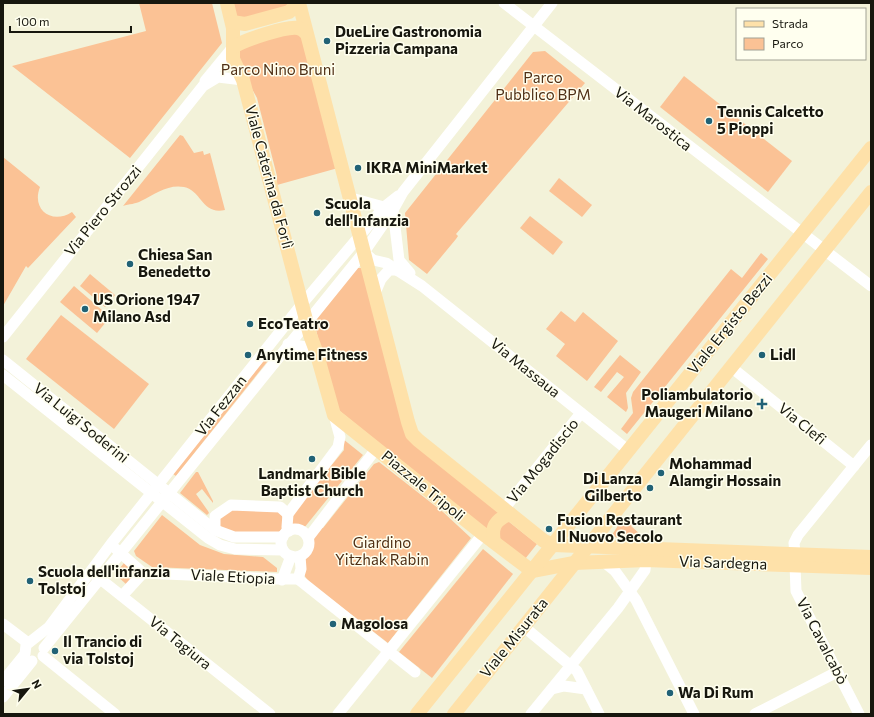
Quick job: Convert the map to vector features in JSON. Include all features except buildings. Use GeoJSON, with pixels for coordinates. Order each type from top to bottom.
{"type":"FeatureCollection","features":[{"type":"Feature","properties":{"kind":"main road","name":"Viale Caterina da Forlì"},"geometry":{"type":"LineString","coordinates":[[227,3],[232,22],[235,65],[243,80],[306,323],[316,351],[334,415]]}},
{"type":"Feature","properties":{"kind":"main road"},"geometry":{"type":"LineString","coordinates":[[232,22],[245,24],[289,12],[299,3],[351,198],[409,427],[418,440],[544,541],[553,545],[588,546]]}},
{"type":"Feature","properties":{"kind":"main road"},"geometry":{"type":"LineString","coordinates":[[233,47],[249,39],[292,28],[302,29],[306,33]]}},
{"type":"Feature","properties":{"kind":"main road","name":"Viale Ergisto Bezzi"},"geometry":{"type":"LineString","coordinates":[[553,545],[871,148]]}},
{"type":"Feature","properties":{"kind":"main road","name":"Viale Ergisto Bezzi"},"geometry":{"type":"LineString","coordinates":[[588,546],[871,192]]}},
{"type":"Feature","properties":{"kind":"main road"},"geometry":{"type":"LineString","coordinates":[[334,415],[376,449]]}},
{"type":"Feature","properties":{"kind":"main road","name":"Piazzale Tripoli"},"geometry":{"type":"LineString","coordinates":[[376,449],[532,571]]}},
{"type":"Feature","properties":{"kind":"main road"},"geometry":{"type":"LineString","coordinates":[[489,538],[496,522],[507,512]]}},
{"type":"Feature","properties":{"kind":"main road"},"geometry":{"type":"LineString","coordinates":[[602,528],[608,536],[620,546]]}},
{"type":"Feature","properties":{"kind":"main road"},"geometry":{"type":"LineString","coordinates":[[532,571],[553,545]]}},
{"type":"Feature","properties":{"kind":"main road"},"geometry":{"type":"LineString","coordinates":[[532,571],[574,563],[588,546]]}},
{"type":"Feature","properties":{"kind":"main road","name":"Via Sardegna"},"geometry":{"type":"LineString","coordinates":[[588,546],[620,546],[646,554]]}},
{"type":"Feature","properties":{"kind":"main road","name":"Via Sardegna"},"geometry":{"type":"LineString","coordinates":[[574,563],[605,563],[646,554],[795,559],[871,557]]}},
{"type":"Feature","properties":{"kind":"main road","name":"Via Sardegna"},"geometry":{"type":"LineString","coordinates":[[795,559],[871,568]]}},
{"type":"Feature","properties":{"kind":"main road","name":"Viale Misurata"},"geometry":{"type":"LineString","coordinates":[[457,712],[523,626],[574,563]]}},
{"type":"Feature","properties":{"kind":"main road","name":"Viale Misurata"},"geometry":{"type":"LineString","coordinates":[[417,714],[501,607],[532,571]]}},
{"type":"Feature","properties":{"kind":"street","name":"Via Marostica"},"geometry":{"type":"LineString","coordinates":[[504,3],[802,234]]}},
{"type":"Feature","properties":{"kind":"street"},"geometry":{"type":"LineString","coordinates":[[360,236],[403,192],[552,3]]}},
{"type":"Feature","properties":{"kind":"street","name":"Via Piero Strozzi"},"geometry":{"type":"LineString","coordinates":[[3,337],[203,86],[205,80],[233,47]]}},
{"type":"Feature","properties":{"kind":"street","name":"Via Piero Strozzi"},"geometry":{"type":"LineString","coordinates":[[203,86],[218,77],[243,80]]}},
{"type":"Feature","properties":{"kind":"street"},"geometry":{"type":"LineString","coordinates":[[351,198],[388,208]]}},
{"type":"Feature","properties":{"kind":"street"},"geometry":{"type":"LineString","coordinates":[[388,208],[364,252],[373,260],[383,261],[422,286]]}},
{"type":"Feature","properties":{"kind":"street"},"geometry":{"type":"LineString","coordinates":[[388,208],[399,260],[422,286]]}},
{"type":"Feature","properties":{"kind":"street"},"geometry":{"type":"LineString","coordinates":[[802,234],[871,286]]}},
{"type":"Feature","properties":{"kind":"street","name":"Via Fezzan"},"geometry":{"type":"LineString","coordinates":[[29,650],[49,627],[111,544],[302,304],[360,236]]}},
{"type":"Feature","properties":{"kind":"street","name":"Via Fezzan"},"geometry":{"type":"LineString","coordinates":[[44,652],[100,578],[364,252]]}},
{"type":"Feature","properties":{"kind":"street"},"geometry":{"type":"LineString","coordinates":[[374,293],[381,279],[389,270],[398,270]]}},
{"type":"Feature","properties":{"kind":"street","name":"Via Massaua"},"geometry":{"type":"LineString","coordinates":[[422,286],[629,451]]}},
{"type":"Feature","properties":{"kind":"street"},"geometry":{"type":"LineString","coordinates":[[288,344],[306,347],[316,351]]}},
{"type":"Feature","properties":{"kind":"street","name":"Via Luigi Soderini"},"geometry":{"type":"LineString","coordinates":[[3,360],[159,485]]}},
{"type":"Feature","properties":{"kind":"street","name":"Via Clefi"},"geometry":{"type":"LineString","coordinates":[[731,367],[854,466]]}},
{"type":"Feature","properties":{"kind":"street","name":"Via Luigi Soderini"},"geometry":{"type":"LineString","coordinates":[[3,375],[152,494]]}},
{"type":"Feature","properties":{"kind":"street","name":"Via Mogadiscio"},"geometry":{"type":"LineString","coordinates":[[507,512],[582,413]]}},
{"type":"Feature","properties":{"kind":"street","name":"Viale Caterina da Forlì"},"geometry":{"type":"LineString","coordinates":[[288,514],[338,447],[340,437],[334,415]]}},
{"type":"Feature","properties":{"kind":"street","name":"Via Cavalcabò"},"geometry":{"type":"LineString","coordinates":[[859,714],[796,589],[794,543],[798,535],[871,445]]}},
{"type":"Feature","properties":{"kind":"street","name":"Piazzale Tripoli"},"geometry":{"type":"LineString","coordinates":[[291,554],[308,549],[308,538],[376,449]]}},
{"type":"Feature","properties":{"kind":"street"},"geometry":{"type":"LineString","coordinates":[[159,485],[215,530],[234,537],[286,534],[299,530],[305,533],[308,538]]}},
{"type":"Feature","properties":{"kind":"street","name":"Viale Etiopia"},"geometry":{"type":"LineString","coordinates":[[152,494],[161,503],[208,538],[220,545],[247,550],[291,554]]}},
{"type":"Feature","properties":{"kind":"street"},"geometry":{"type":"LineString","coordinates":[[215,530],[216,516],[231,505],[280,506],[288,514]]}},
{"type":"Feature","properties":{"kind":"street","name":"Piazzale Tripoli"},"geometry":{"type":"LineString","coordinates":[[288,514],[286,534],[282,545],[291,554],[301,568],[298,579]]}},
{"type":"Feature","properties":{"kind":"street"},"geometry":{"type":"LineString","coordinates":[[338,714],[389,650],[489,538]]}},
{"type":"Feature","properties":{"kind":"street"},"geometry":{"type":"LineString","coordinates":[[111,544],[143,573],[122,596]]}},
{"type":"Feature","properties":{"kind":"street","name":"Piazzale Tripoli"},"geometry":{"type":"LineString","coordinates":[[282,580],[291,554]]}},
{"type":"Feature","properties":{"kind":"street"},"geometry":{"type":"LineString","coordinates":[[531,714],[645,570],[646,554]]}},
{"type":"Feature","properties":{"kind":"street"},"geometry":{"type":"LineString","coordinates":[[605,563],[615,571],[642,611],[694,714]]}},
{"type":"Feature","properties":{"kind":"street","name":"Via Tagiura"},"geometry":{"type":"LineString","coordinates":[[90,571],[270,714]]}},
{"type":"Feature","properties":{"kind":"street","name":"Viale Etiopia"},"geometry":{"type":"LineString","coordinates":[[143,573],[282,580],[298,579]]}},
{"type":"Feature","properties":{"kind":"street"},"geometry":{"type":"LineString","coordinates":[[298,579],[415,672]]}},
{"type":"Feature","properties":{"kind":"street"},"geometry":{"type":"LineString","coordinates":[[3,624],[39,660],[44,652]]}},
{"type":"Feature","properties":{"kind":"street"},"geometry":{"type":"LineString","coordinates":[[523,626],[577,671],[598,714]]}},
{"type":"Feature","properties":{"kind":"street"},"geometry":{"type":"LineString","coordinates":[[3,682],[29,650],[40,642],[44,652],[116,714]]}},
{"type":"Feature","properties":{"kind":"street"},"geometry":{"type":"LineString","coordinates":[[3,697],[29,650]]}},
{"type":"Feature","properties":{"kind":"street"},"geometry":{"type":"LineString","coordinates":[[755,714],[837,672]]}},
{"type":"Feature","properties":{"kind":"street"},"geometry":{"type":"LineString","coordinates":[[552,689],[564,686],[586,689]]}},
{"type":"Feature","properties":{"kind":"green space"},"geometry":{"type":"Polygon","coordinates":[[[139,3],[212,3],[222,43],[130,158],[12,66],[146,31],[139,3]]]}},
{"type":"Feature","properties":{"kind":"green space"},"geometry":{"type":"Polygon","coordinates":[[[230,3],[293,3],[292,6],[238,21],[230,3]]]}},
{"type":"Feature","properties":{"kind":"green space","name":"Parco Nino Bruni"},"geometry":{"type":"Polygon","coordinates":[[[295,30],[303,35],[338,168],[277,185],[277,176],[257,98],[240,67],[237,50],[295,30]]]}},
{"type":"Feature","properties":{"kind":"green space","name":"Parco Pubblico BPM"},"geometry":{"type":"Polygon","coordinates":[[[545,51],[585,83],[456,234],[458,236],[456,239],[427,274],[409,260],[405,213],[533,52],[545,51]]]}},
{"type":"Feature","properties":{"kind":"green space","name":"Tennis Calcetto 5 Pioppi"},"geometry":{"type":"Polygon","coordinates":[[[684,76],[792,161],[768,192],[660,107],[684,76]]]}},
{"type":"Feature","properties":{"kind":"green space"},"geometry":{"type":"Polygon","coordinates":[[[180,135],[183,136],[194,153],[203,151],[204,155],[210,153],[225,210],[217,211],[211,209],[190,189],[178,186],[167,188],[139,202],[123,206],[180,135]]]}},
{"type":"Feature","properties":{"kind":"green space"},"geometry":{"type":"Polygon","coordinates":[[[3,157],[40,187],[38,202],[45,213],[57,217],[65,216],[72,212],[76,217],[28,268],[26,266],[3,306],[3,157]]]}},
{"type":"Feature","properties":{"kind":"green space"},"geometry":{"type":"Polygon","coordinates":[[[559,178],[592,205],[582,217],[549,191],[559,178]]]}},
{"type":"Feature","properties":{"kind":"green space"},"geometry":{"type":"Polygon","coordinates":[[[530,216],[563,242],[553,255],[520,228],[530,216]]]}},
{"type":"Feature","properties":{"kind":"green space"},"geometry":{"type":"Polygon","coordinates":[[[761,253],[768,259],[627,434],[621,429],[633,413],[631,398],[633,392],[731,269],[742,278],[761,253]]]}},
{"type":"Feature","properties":{"kind":"green space"},"geometry":{"type":"Polygon","coordinates":[[[357,268],[362,268],[408,438],[499,513],[488,532],[336,408],[314,322],[357,268]]]}},
{"type":"Feature","properties":{"kind":"green space"},"geometry":{"type":"Polygon","coordinates":[[[90,274],[115,295],[105,307],[80,286],[90,274]]]}},
{"type":"Feature","properties":{"kind":"green space","name":"US Orione 1947 Milano Asd"},"geometry":{"type":"Polygon","coordinates":[[[74,286],[110,317],[97,333],[60,302],[74,286]]]}},
{"type":"Feature","properties":{"kind":"green space"},"geometry":{"type":"Polygon","coordinates":[[[561,311],[575,322],[583,312],[618,341],[587,381],[556,356],[565,344],[546,329],[561,311]]]}},
{"type":"Feature","properties":{"kind":"green space"},"geometry":{"type":"Polygon","coordinates":[[[61,315],[149,384],[114,429],[26,359],[61,315]]]}},
{"type":"Feature","properties":{"kind":"green space"},"geometry":{"type":"Polygon","coordinates":[[[272,350],[275,352],[176,476],[173,474],[272,350]]]}},
{"type":"Feature","properties":{"kind":"green space"},"geometry":{"type":"Polygon","coordinates":[[[620,355],[641,372],[626,393],[628,408],[626,412],[607,397],[624,377],[617,372],[601,392],[594,387],[620,355]]]}},
{"type":"Feature","properties":{"kind":"green space"},"geometry":{"type":"Polygon","coordinates":[[[343,439],[363,455],[304,528],[292,525],[291,515],[344,450],[343,439]]]}},
{"type":"Feature","properties":{"kind":"green space","name":"Giardino Yitzhak Rabin"},"geometry":{"type":"Polygon","coordinates":[[[379,462],[443,512],[471,538],[388,643],[309,582],[304,575],[303,560],[311,549],[312,537],[319,528],[323,528],[374,464],[379,462]]]}},
{"type":"Feature","properties":{"kind":"green space"},"geometry":{"type":"Polygon","coordinates":[[[196,472],[198,472],[213,501],[213,503],[202,489],[196,494],[208,511],[209,513],[207,515],[180,493],[196,472]]]}},
{"type":"Feature","properties":{"kind":"green space"},"geometry":{"type":"Polygon","coordinates":[[[231,509],[282,512],[282,528],[276,535],[221,531],[217,518],[231,509]]]}},
{"type":"Feature","properties":{"kind":"green space"},"geometry":{"type":"Polygon","coordinates":[[[162,515],[200,545],[224,554],[263,557],[277,568],[277,572],[152,567],[136,556],[134,551],[162,515]]]}},
{"type":"Feature","properties":{"kind":"green space"},"geometry":{"type":"Polygon","coordinates":[[[625,519],[628,521],[632,519],[635,521],[631,526],[642,536],[639,537],[653,544],[624,542],[612,535],[621,521],[625,519]]]}},
{"type":"Feature","properties":{"kind":"green space"},"geometry":{"type":"Polygon","coordinates":[[[508,521],[537,544],[525,559],[496,536],[494,531],[508,521]]]}},
{"type":"Feature","properties":{"kind":"green space"},"geometry":{"type":"Polygon","coordinates":[[[483,549],[513,574],[432,678],[399,652],[483,549]]]}},
{"type":"Feature","properties":{"kind":"green space"},"geometry":{"type":"Polygon","coordinates":[[[124,563],[134,572],[134,576],[127,585],[115,574],[124,563]]]}},
{"type":"Feature","properties":{"kind":"place","name":"DueLire Gastronomia Pizzeria Campana"},"geometry":{"type":"Point","coordinates":[327,41]}},
{"type":"Feature","properties":{"kind":"place","name":"Tennis Calcetto 5 Pioppi"},"geometry":{"type":"Point","coordinates":[709,121]}},
{"type":"Feature","properties":{"kind":"place","name":"IKRA MiniMarket"},"geometry":{"type":"Point","coordinates":[358,168]}},
{"type":"Feature","properties":{"kind":"place","name":"Scuola dell'Infanzia"},"geometry":{"type":"Point","coordinates":[317,213]}},
{"type":"Feature","properties":{"kind":"place","name":"Chiesa San Benedetto"},"geometry":{"type":"Point","coordinates":[130,264]}},
{"type":"Feature","properties":{"kind":"place","name":"US Orione 1947 Milano Asd"},"geometry":{"type":"Point","coordinates":[85,309]}},
{"type":"Feature","properties":{"kind":"place","name":"EcoTeatro"},"geometry":{"type":"Point","coordinates":[250,324]}},
{"type":"Feature","properties":{"kind":"place","name":"Anytime Fitness"},"geometry":{"type":"Point","coordinates":[248,355]}},
{"type":"Feature","properties":{"kind":"place","name":"Lidl"},"geometry":{"type":"Point","coordinates":[762,355]}},
{"type":"Feature","properties":{"kind":"place","name":"Poliambulatorio Maugeri Milano"},"geometry":{"type":"Point","coordinates":[762,404]}},
{"type":"Feature","properties":{"kind":"place","name":"Landmark Bible Baptist Church"},"geometry":{"type":"Point","coordinates":[312,459]}},
{"type":"Feature","properties":{"kind":"place","name":"Mohammad Alamgir Hossain"},"geometry":{"type":"Point","coordinates":[661,473]}},
{"type":"Feature","properties":{"kind":"place","name":"Di Lanza Gilberto"},"geometry":{"type":"Point","coordinates":[650,488]}},
{"type":"Feature","properties":{"kind":"place","name":"Fusion Restaurant Il Nuovo Secolo"},"geometry":{"type":"Point","coordinates":[549,529]}},
{"type":"Feature","properties":{"kind":"place","name":"Scuola dell'infanzia Tolstoj"},"geometry":{"type":"Point","coordinates":[30,581]}},
{"type":"Feature","properties":{"kind":"place","name":"Magolosa"},"geometry":{"type":"Point","coordinates":[333,624]}},
{"type":"Feature","properties":{"kind":"place","name":"Il Trancio di via Tolstoj"},"geometry":{"type":"Point","coordinates":[55,651]}},
{"type":"Feature","properties":{"kind":"place","name":"Wa Di Rum"},"geometry":{"type":"Point","coordinates":[670,693]}}]}
